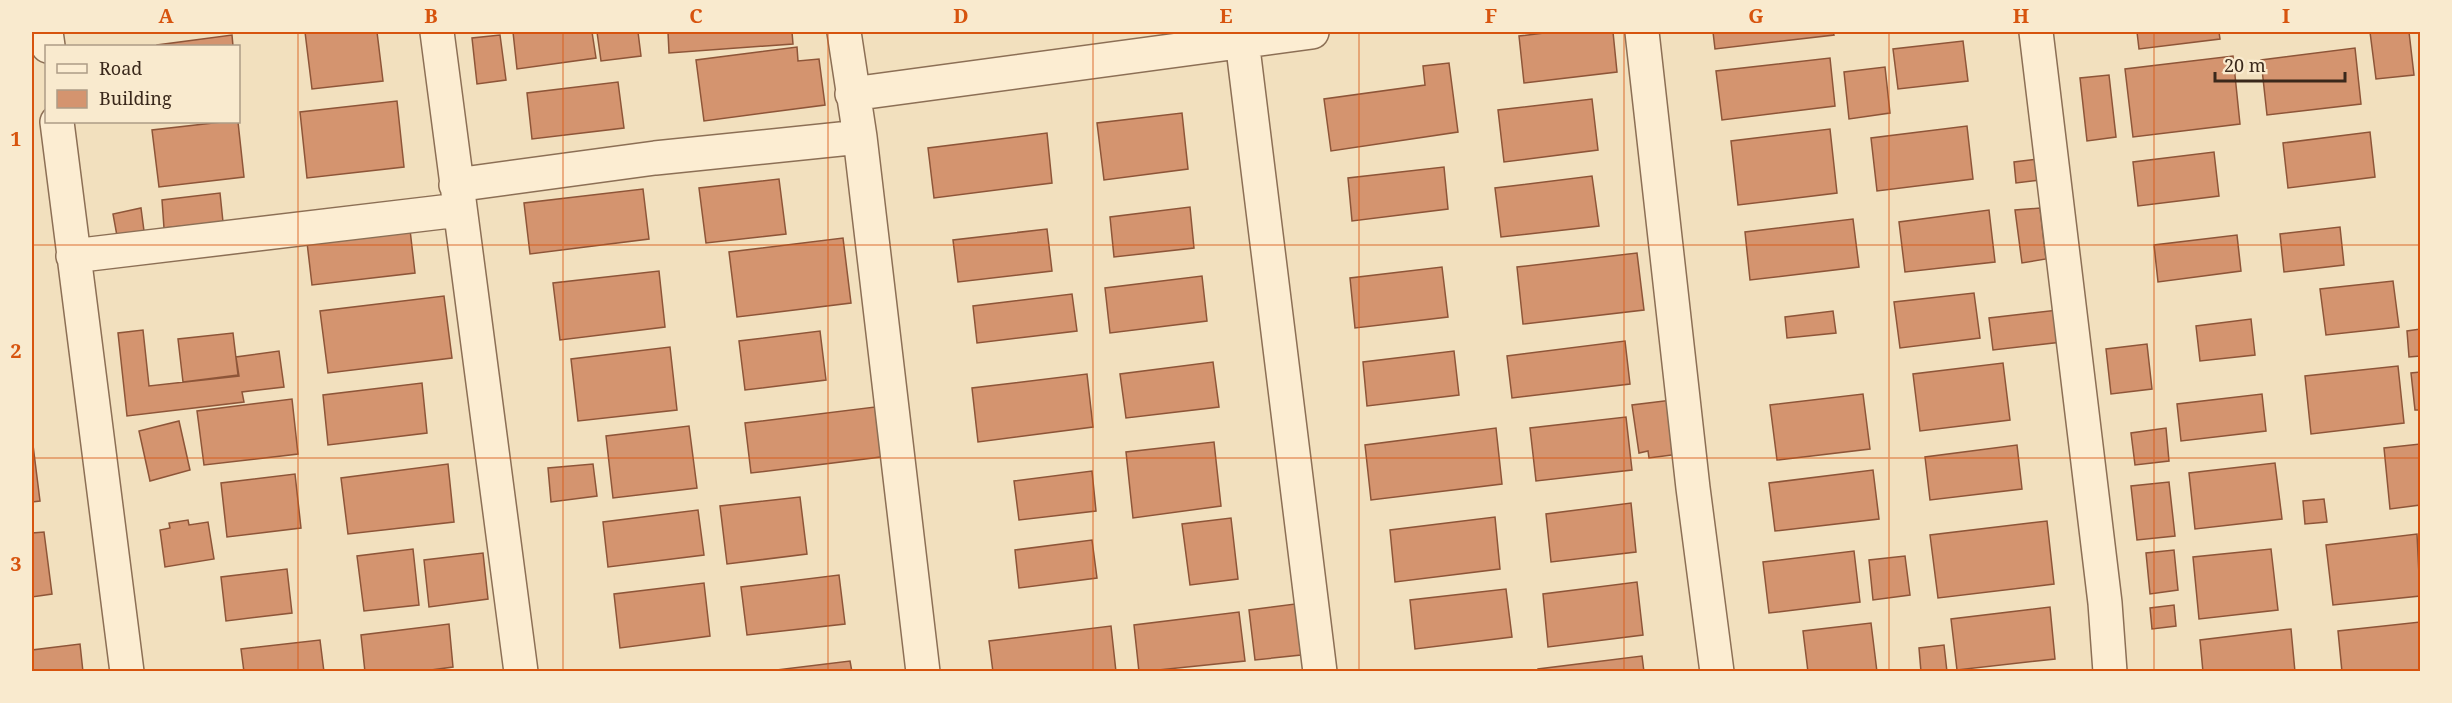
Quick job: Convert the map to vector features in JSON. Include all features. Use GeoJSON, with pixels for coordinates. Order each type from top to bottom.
{"type":"FeatureCollection","features":[{"type":"Feature","properties":{"kind":"street"},"geometry":{"type":"LineString","coordinates":[[437,32],[521,672]]}},
{"type":"Feature","properties":{"kind":"street"},"geometry":{"type":"LineString","coordinates":[[844,32],[860,137],[923,672]]}},
{"type":"Feature","properties":{"kind":"street"},"geometry":{"type":"LineString","coordinates":[[852,94],[1242,35],[1312,32]]}},
{"type":"Feature","properties":{"kind":"street"},"geometry":{"type":"LineString","coordinates":[[1642,32],[1693,488],[1717,672]]}},
{"type":"Feature","properties":{"kind":"street"},"geometry":{"type":"LineString","coordinates":[[2036,32],[2104,592],[2110,672]]}},
{"type":"Feature","properties":{"kind":"street"},"geometry":{"type":"LineString","coordinates":[[1242,35],[1320,672]]}},
{"type":"Feature","properties":{"kind":"street"},"geometry":{"type":"LineString","coordinates":[[57,123],[127,672]]}},
{"type":"Feature","properties":{"kind":"street"},"geometry":{"type":"LineString","coordinates":[[73,256],[457,197],[655,158],[860,137]]}},
{"type":"Feature","properties":{"kind":"building"},"geometry":{"type":"Polygon","coordinates":[[[305,32],[377,32],[383,81],[312,89],[305,32]]]}},
{"type":"Feature","properties":{"kind":"building"},"geometry":{"type":"Polygon","coordinates":[[[513,32],[592,32],[596,58],[517,69],[513,32]]]}},
{"type":"Feature","properties":{"kind":"building"},"geometry":{"type":"Polygon","coordinates":[[[597,32],[638,32],[641,56],[601,61],[597,32]]]}},
{"type":"Feature","properties":{"kind":"building"},"geometry":{"type":"Polygon","coordinates":[[[668,32],[792,32],[793,44],[669,53],[668,32]]]}},
{"type":"Feature","properties":{"kind":"building"},"geometry":{"type":"Polygon","coordinates":[[[1552,32],[1613,32],[1617,72],[1524,83],[1519,36],[1552,32]]]}},
{"type":"Feature","properties":{"kind":"building"},"geometry":{"type":"Polygon","coordinates":[[[1713,32],[1833,32],[1834,35],[1715,49],[1713,32]]]}},
{"type":"Feature","properties":{"kind":"building"},"geometry":{"type":"Polygon","coordinates":[[[2137,32],[2219,32],[2220,39],[2139,49],[2137,32]]]}},
{"type":"Feature","properties":{"kind":"building"},"geometry":{"type":"Polygon","coordinates":[[[2370,32],[2409,32],[2414,75],[2376,79],[2370,32]]]}},
{"type":"Feature","properties":{"kind":"building"},"geometry":{"type":"Polygon","coordinates":[[[232,35],[233,45],[157,45],[232,35]]]}},
{"type":"Feature","properties":{"kind":"building"},"geometry":{"type":"Polygon","coordinates":[[[500,35],[506,80],[477,84],[472,38],[500,35]]]}},
{"type":"Feature","properties":{"kind":"building"},"geometry":{"type":"Polygon","coordinates":[[[1963,41],[1968,81],[1898,89],[1893,49],[1963,41]]]}},
{"type":"Feature","properties":{"kind":"building"},"geometry":{"type":"Polygon","coordinates":[[[797,47],[798,61],[819,59],[825,105],[704,121],[696,60],[797,47]]]}},
{"type":"Feature","properties":{"kind":"building"},"geometry":{"type":"Polygon","coordinates":[[[2355,48],[2361,104],[2267,115],[2261,60],[2355,48]]]}},
{"type":"Feature","properties":{"kind":"building"},"geometry":{"type":"Polygon","coordinates":[[[2233,56],[2240,124],[2133,137],[2125,69],[2233,56]]]}},
{"type":"Feature","properties":{"kind":"building"},"geometry":{"type":"Polygon","coordinates":[[[1830,58],[1835,106],[1722,120],[1716,71],[1830,58]]]}},
{"type":"Feature","properties":{"kind":"building"},"geometry":{"type":"Polygon","coordinates":[[[1449,63],[1458,132],[1331,151],[1324,99],[1425,85],[1423,66],[1449,63]]]}},
{"type":"Feature","properties":{"kind":"building"},"geometry":{"type":"Polygon","coordinates":[[[1885,67],[1890,113],[1849,119],[1844,72],[1885,67]]]}},
{"type":"Feature","properties":{"kind":"building"},"geometry":{"type":"Polygon","coordinates":[[[2109,75],[2116,137],[2087,141],[2080,78],[2109,75]]]}},
{"type":"Feature","properties":{"kind":"building"},"geometry":{"type":"Polygon","coordinates":[[[618,82],[624,128],[532,139],[527,93],[618,82]]]}},
{"type":"Feature","properties":{"kind":"building"},"geometry":{"type":"Polygon","coordinates":[[[1592,99],[1598,150],[1504,162],[1498,110],[1592,99]]]}},
{"type":"Feature","properties":{"kind":"building"},"geometry":{"type":"Polygon","coordinates":[[[397,101],[404,167],[307,178],[300,112],[397,101]]]}},
{"type":"Feature","properties":{"kind":"building"},"geometry":{"type":"Polygon","coordinates":[[[1182,113],[1188,169],[1104,180],[1097,123],[1182,113]]]}},
{"type":"Feature","properties":{"kind":"building"},"geometry":{"type":"Polygon","coordinates":[[[213,123],[238,123],[244,177],[159,187],[152,130],[213,123]]]}},
{"type":"Feature","properties":{"kind":"building"},"geometry":{"type":"Polygon","coordinates":[[[1967,126],[1973,179],[1877,191],[1871,138],[1967,126]]]}},
{"type":"Feature","properties":{"kind":"building"},"geometry":{"type":"Polygon","coordinates":[[[1830,129],[1837,193],[1738,205],[1731,141],[1830,129]]]}},
{"type":"Feature","properties":{"kind":"building"},"geometry":{"type":"Polygon","coordinates":[[[2370,132],[2375,177],[2288,188],[2283,143],[2370,132]]]}},
{"type":"Feature","properties":{"kind":"building"},"geometry":{"type":"Polygon","coordinates":[[[1047,133],[1052,183],[934,198],[928,148],[1047,133]]]}},
{"type":"Feature","properties":{"kind":"building"},"geometry":{"type":"Polygon","coordinates":[[[2214,152],[2219,196],[2138,206],[2133,162],[2214,152]]]}},
{"type":"Feature","properties":{"kind":"building"},"geometry":{"type":"Polygon","coordinates":[[[2037,159],[2040,180],[2016,183],[2014,162],[2037,159]]]}},
{"type":"Feature","properties":{"kind":"building"},"geometry":{"type":"Polygon","coordinates":[[[1444,167],[1448,209],[1352,221],[1348,178],[1444,167]]]}},
{"type":"Feature","properties":{"kind":"building"},"geometry":{"type":"Polygon","coordinates":[[[1592,176],[1599,226],[1501,237],[1495,188],[1592,176]]]}},
{"type":"Feature","properties":{"kind":"building"},"geometry":{"type":"Polygon","coordinates":[[[779,179],[786,234],[706,243],[699,188],[779,179]]]}},
{"type":"Feature","properties":{"kind":"building"},"geometry":{"type":"Polygon","coordinates":[[[643,189],[649,239],[530,254],[524,203],[643,189]]]}},
{"type":"Feature","properties":{"kind":"building"},"geometry":{"type":"Polygon","coordinates":[[[220,193],[223,222],[164,228],[162,200],[220,193]]]}},
{"type":"Feature","properties":{"kind":"building"},"geometry":{"type":"Polygon","coordinates":[[[1190,207],[1194,248],[1114,257],[1110,217],[1190,207]]]}},
{"type":"Feature","properties":{"kind":"building"},"geometry":{"type":"Polygon","coordinates":[[[141,208],[144,231],[117,236],[113,214],[141,208]]]}},
{"type":"Feature","properties":{"kind":"building"},"geometry":{"type":"Polygon","coordinates":[[[2040,208],[2046,259],[2022,263],[2015,210],[2040,208]]]}},
{"type":"Feature","properties":{"kind":"building"},"geometry":{"type":"Polygon","coordinates":[[[1989,210],[1995,262],[1905,272],[1899,222],[1989,210]]]}},
{"type":"Feature","properties":{"kind":"building"},"geometry":{"type":"Polygon","coordinates":[[[1853,219],[1859,267],[1750,280],[1745,232],[1853,219]]]}},
{"type":"Feature","properties":{"kind":"building"},"geometry":{"type":"Polygon","coordinates":[[[409,221],[415,273],[312,285],[306,234],[409,221]]]}},
{"type":"Feature","properties":{"kind":"building"},"geometry":{"type":"Polygon","coordinates":[[[2340,227],[2344,265],[2284,272],[2280,234],[2340,227]]]}},
{"type":"Feature","properties":{"kind":"building"},"geometry":{"type":"Polygon","coordinates":[[[1047,229],[1052,271],[958,282],[953,240],[1047,229]]]}},
{"type":"Feature","properties":{"kind":"building"},"geometry":{"type":"Polygon","coordinates":[[[2237,235],[2241,271],[2158,282],[2154,245],[2237,235]]]}},
{"type":"Feature","properties":{"kind":"building"},"geometry":{"type":"Polygon","coordinates":[[[843,238],[851,303],[737,317],[729,252],[843,238]]]}},
{"type":"Feature","properties":{"kind":"building"},"geometry":{"type":"Polygon","coordinates":[[[1637,253],[1644,310],[1523,324],[1517,267],[1637,253]]]}},
{"type":"Feature","properties":{"kind":"building"},"geometry":{"type":"Polygon","coordinates":[[[1442,267],[1448,317],[1355,328],[1350,278],[1442,267]]]}},
{"type":"Feature","properties":{"kind":"building"},"geometry":{"type":"Polygon","coordinates":[[[659,271],[665,327],[560,340],[553,283],[659,271]]]}},
{"type":"Feature","properties":{"kind":"building"},"geometry":{"type":"Polygon","coordinates":[[[1202,276],[1207,321],[1110,333],[1105,288],[1202,276]]]}},
{"type":"Feature","properties":{"kind":"building"},"geometry":{"type":"Polygon","coordinates":[[[2393,281],[2399,327],[2326,335],[2320,289],[2393,281]]]}},
{"type":"Feature","properties":{"kind":"building"},"geometry":{"type":"Polygon","coordinates":[[[1974,293],[1980,338],[1900,348],[1894,302],[1974,293]]]}},
{"type":"Feature","properties":{"kind":"building"},"geometry":{"type":"Polygon","coordinates":[[[1072,294],[1077,331],[977,343],[973,306],[1072,294]]]}},
{"type":"Feature","properties":{"kind":"building"},"geometry":{"type":"Polygon","coordinates":[[[444,296],[452,358],[328,373],[320,311],[444,296]]]}},
{"type":"Feature","properties":{"kind":"building"},"geometry":{"type":"Polygon","coordinates":[[[2058,310],[2062,342],[1993,350],[1989,318],[2058,310]]]}},
{"type":"Feature","properties":{"kind":"building"},"geometry":{"type":"Polygon","coordinates":[[[1833,311],[1836,333],[1787,338],[1785,317],[1833,311]]]}},
{"type":"Feature","properties":{"kind":"building"},"geometry":{"type":"Polygon","coordinates":[[[2251,319],[2255,355],[2200,361],[2196,326],[2251,319]]]}},
{"type":"Feature","properties":{"kind":"building"},"geometry":{"type":"Polygon","coordinates":[[[2420,329],[2420,356],[2409,357],[2407,331],[2420,329]]]}},
{"type":"Feature","properties":{"kind":"building"},"geometry":{"type":"Polygon","coordinates":[[[143,330],[149,386],[239,376],[236,357],[279,351],[284,387],[242,392],[244,402],[127,416],[118,333],[143,330]]]}},
{"type":"Feature","properties":{"kind":"building"},"geometry":{"type":"Polygon","coordinates":[[[820,331],[826,380],[745,390],[739,341],[820,331]]]}},
{"type":"Feature","properties":{"kind":"building"},"geometry":{"type":"Polygon","coordinates":[[[233,333],[238,375],[183,382],[178,339],[233,333]]]}},
{"type":"Feature","properties":{"kind":"building"},"geometry":{"type":"Polygon","coordinates":[[[1625,341],[1630,384],[1512,398],[1507,356],[1625,341]]]}},
{"type":"Feature","properties":{"kind":"building"},"geometry":{"type":"Polygon","coordinates":[[[2147,344],[2152,389],[2111,394],[2106,349],[2147,344]]]}},
{"type":"Feature","properties":{"kind":"building"},"geometry":{"type":"Polygon","coordinates":[[[670,347],[677,410],[578,421],[571,359],[670,347]]]}},
{"type":"Feature","properties":{"kind":"building"},"geometry":{"type":"Polygon","coordinates":[[[1454,351],[1459,395],[1367,406],[1363,362],[1454,351]]]}},
{"type":"Feature","properties":{"kind":"building"},"geometry":{"type":"Polygon","coordinates":[[[1213,362],[1219,407],[1126,418],[1120,374],[1213,362]]]}},
{"type":"Feature","properties":{"kind":"building"},"geometry":{"type":"Polygon","coordinates":[[[2003,363],[2010,420],[1920,431],[1913,374],[2003,363]]]}},
{"type":"Feature","properties":{"kind":"building"},"geometry":{"type":"Polygon","coordinates":[[[2398,366],[2404,423],[2311,434],[2305,376],[2398,366]]]}},
{"type":"Feature","properties":{"kind":"building"},"geometry":{"type":"Polygon","coordinates":[[[2420,372],[2420,410],[2415,410],[2411,373],[2420,372]]]}},
{"type":"Feature","properties":{"kind":"building"},"geometry":{"type":"Polygon","coordinates":[[[1087,374],[1093,427],[978,442],[972,388],[1087,374]]]}},
{"type":"Feature","properties":{"kind":"building"},"geometry":{"type":"Polygon","coordinates":[[[422,383],[427,433],[328,445],[323,395],[422,383]]]}},
{"type":"Feature","properties":{"kind":"building"},"geometry":{"type":"Polygon","coordinates":[[[1863,394],[1870,449],[1777,460],[1770,405],[1863,394]]]}},
{"type":"Feature","properties":{"kind":"building"},"geometry":{"type":"Polygon","coordinates":[[[2262,394],[2266,431],[2181,441],[2177,404],[2262,394]]]}},
{"type":"Feature","properties":{"kind":"building"},"geometry":{"type":"Polygon","coordinates":[[[292,399],[298,454],[204,465],[197,411],[292,399]]]}},
{"type":"Feature","properties":{"kind":"building"},"geometry":{"type":"Polygon","coordinates":[[[1672,400],[1679,454],[1649,458],[1648,451],[1639,453],[1632,405],[1672,400]]]}},
{"type":"Feature","properties":{"kind":"building"},"geometry":{"type":"Polygon","coordinates":[[[875,407],[881,457],[751,473],[745,423],[875,407]]]}},
{"type":"Feature","properties":{"kind":"building"},"geometry":{"type":"Polygon","coordinates":[[[1626,417],[1632,470],[1536,481],[1530,428],[1626,417]]]}},
{"type":"Feature","properties":{"kind":"building"},"geometry":{"type":"Polygon","coordinates":[[[179,421],[190,470],[150,481],[139,431],[179,421]]]}},
{"type":"Feature","properties":{"kind":"building"},"geometry":{"type":"Polygon","coordinates":[[[689,426],[697,488],[613,498],[606,436],[689,426]]]}},
{"type":"Feature","properties":{"kind":"building"},"geometry":{"type":"Polygon","coordinates":[[[1496,428],[1502,484],[1371,500],[1365,445],[1496,428]]]}},
{"type":"Feature","properties":{"kind":"building"},"geometry":{"type":"Polygon","coordinates":[[[2166,428],[2169,461],[2135,465],[2131,433],[2166,428]]]}},
{"type":"Feature","properties":{"kind":"building"},"geometry":{"type":"Polygon","coordinates":[[[32,437],[40,501],[32,502],[32,437]]]}},
{"type":"Feature","properties":{"kind":"building"},"geometry":{"type":"Polygon","coordinates":[[[1214,442],[1221,506],[1133,518],[1126,452],[1214,442]]]}},
{"type":"Feature","properties":{"kind":"building"},"geometry":{"type":"Polygon","coordinates":[[[2420,444],[2420,505],[2390,509],[2384,448],[2420,444]]]}},
{"type":"Feature","properties":{"kind":"building"},"geometry":{"type":"Polygon","coordinates":[[[2017,445],[2022,489],[1930,500],[1925,457],[2017,445]]]}},
{"type":"Feature","properties":{"kind":"building"},"geometry":{"type":"Polygon","coordinates":[[[2275,463],[2282,519],[2195,529],[2189,473],[2275,463]]]}},
{"type":"Feature","properties":{"kind":"building"},"geometry":{"type":"Polygon","coordinates":[[[448,464],[454,522],[348,534],[341,478],[448,464]]]}},
{"type":"Feature","properties":{"kind":"building"},"geometry":{"type":"Polygon","coordinates":[[[593,464],[597,496],[551,502],[548,468],[593,464]]]}},
{"type":"Feature","properties":{"kind":"building"},"geometry":{"type":"Polygon","coordinates":[[[1873,470],[1879,519],[1775,531],[1769,483],[1873,470]]]}},
{"type":"Feature","properties":{"kind":"building"},"geometry":{"type":"Polygon","coordinates":[[[1092,471],[1096,511],[1019,520],[1014,481],[1092,471]]]}},
{"type":"Feature","properties":{"kind":"building"},"geometry":{"type":"Polygon","coordinates":[[[295,474],[301,528],[227,537],[221,483],[295,474]]]}},
{"type":"Feature","properties":{"kind":"building"},"geometry":{"type":"Polygon","coordinates":[[[2169,482],[2175,536],[2137,540],[2131,486],[2169,482]]]}},
{"type":"Feature","properties":{"kind":"building"},"geometry":{"type":"Polygon","coordinates":[[[800,497],[807,554],[727,564],[720,506],[800,497]]]}},
{"type":"Feature","properties":{"kind":"building"},"geometry":{"type":"Polygon","coordinates":[[[2324,499],[2327,522],[2305,524],[2303,501],[2324,499]]]}},
{"type":"Feature","properties":{"kind":"building"},"geometry":{"type":"Polygon","coordinates":[[[1631,503],[1636,552],[1551,562],[1546,514],[1631,503]]]}},
{"type":"Feature","properties":{"kind":"building"},"geometry":{"type":"Polygon","coordinates":[[[698,510],[704,555],[608,567],[603,522],[698,510]]]}},
{"type":"Feature","properties":{"kind":"building"},"geometry":{"type":"Polygon","coordinates":[[[1495,517],[1500,569],[1395,582],[1390,530],[1495,517]]]}},
{"type":"Feature","properties":{"kind":"building"},"geometry":{"type":"Polygon","coordinates":[[[1231,518],[1238,579],[1190,585],[1182,524],[1231,518]]]}},
{"type":"Feature","properties":{"kind":"building"},"geometry":{"type":"Polygon","coordinates":[[[188,520],[189,525],[208,522],[214,559],[165,567],[160,530],[170,528],[169,523],[188,520]]]}},
{"type":"Feature","properties":{"kind":"building"},"geometry":{"type":"Polygon","coordinates":[[[2047,521],[2054,584],[1938,598],[1930,535],[2047,521]]]}},
{"type":"Feature","properties":{"kind":"building"},"geometry":{"type":"Polygon","coordinates":[[[44,532],[52,594],[32,597],[32,533],[44,532]]]}},
{"type":"Feature","properties":{"kind":"building"},"geometry":{"type":"Polygon","coordinates":[[[2417,534],[2420,596],[2333,605],[2326,545],[2417,534]]]}},
{"type":"Feature","properties":{"kind":"building"},"geometry":{"type":"Polygon","coordinates":[[[1092,540],[1097,578],[1019,588],[1015,550],[1092,540]]]}},
{"type":"Feature","properties":{"kind":"building"},"geometry":{"type":"Polygon","coordinates":[[[413,549],[419,605],[364,611],[357,556],[413,549]]]}},
{"type":"Feature","properties":{"kind":"building"},"geometry":{"type":"Polygon","coordinates":[[[2271,549],[2278,610],[2199,619],[2193,557],[2271,549]]]}},
{"type":"Feature","properties":{"kind":"building"},"geometry":{"type":"Polygon","coordinates":[[[2174,550],[2178,590],[2150,594],[2146,553],[2174,550]]]}},
{"type":"Feature","properties":{"kind":"building"},"geometry":{"type":"Polygon","coordinates":[[[1854,551],[1860,602],[1769,613],[1763,562],[1854,551]]]}},
{"type":"Feature","properties":{"kind":"building"},"geometry":{"type":"Polygon","coordinates":[[[483,553],[488,599],[429,607],[424,560],[483,553]]]}},
{"type":"Feature","properties":{"kind":"building"},"geometry":{"type":"Polygon","coordinates":[[[1905,556],[1910,595],[1873,600],[1869,560],[1905,556]]]}},
{"type":"Feature","properties":{"kind":"building"},"geometry":{"type":"Polygon","coordinates":[[[287,569],[292,613],[226,621],[221,577],[287,569]]]}},
{"type":"Feature","properties":{"kind":"building"},"geometry":{"type":"Polygon","coordinates":[[[839,575],[845,624],[747,635],[741,587],[839,575]]]}},
{"type":"Feature","properties":{"kind":"building"},"geometry":{"type":"Polygon","coordinates":[[[1637,582],[1643,635],[1548,647],[1543,594],[1637,582]]]}},
{"type":"Feature","properties":{"kind":"building"},"geometry":{"type":"Polygon","coordinates":[[[704,583],[710,636],[620,648],[614,594],[704,583]]]}},
{"type":"Feature","properties":{"kind":"building"},"geometry":{"type":"Polygon","coordinates":[[[1506,589],[1512,637],[1415,649],[1410,600],[1506,589]]]}},
{"type":"Feature","properties":{"kind":"building"},"geometry":{"type":"Polygon","coordinates":[[[1295,604],[1301,655],[1255,660],[1249,610],[1295,604]]]}},
{"type":"Feature","properties":{"kind":"building"},"geometry":{"type":"Polygon","coordinates":[[[2174,605],[2176,626],[2152,629],[2150,608],[2174,605]]]}},
{"type":"Feature","properties":{"kind":"building"},"geometry":{"type":"Polygon","coordinates":[[[2050,607],[2055,659],[1957,670],[1951,619],[2050,607]]]}},
{"type":"Feature","properties":{"kind":"building"},"geometry":{"type":"Polygon","coordinates":[[[1239,612],[1245,661],[1139,672],[1134,625],[1239,612]]]}},
{"type":"Feature","properties":{"kind":"building"},"geometry":{"type":"Polygon","coordinates":[[[2420,622],[2420,672],[2342,672],[2338,631],[2420,622]]]}},
{"type":"Feature","properties":{"kind":"building"},"geometry":{"type":"Polygon","coordinates":[[[1871,623],[1877,672],[1808,672],[1803,631],[1871,623]]]}},
{"type":"Feature","properties":{"kind":"building"},"geometry":{"type":"Polygon","coordinates":[[[449,624],[453,667],[416,672],[365,672],[361,635],[449,624]]]}},
{"type":"Feature","properties":{"kind":"building"},"geometry":{"type":"Polygon","coordinates":[[[1111,626],[1116,672],[993,672],[989,641],[1111,626]]]}},
{"type":"Feature","properties":{"kind":"building"},"geometry":{"type":"Polygon","coordinates":[[[2291,629],[2295,672],[2203,672],[2200,640],[2291,629]]]}},
{"type":"Feature","properties":{"kind":"building"},"geometry":{"type":"Polygon","coordinates":[[[320,640],[324,672],[244,672],[241,649],[320,640]]]}},
{"type":"Feature","properties":{"kind":"building"},"geometry":{"type":"Polygon","coordinates":[[[80,644],[83,672],[32,672],[32,650],[80,644]]]}},
{"type":"Feature","properties":{"kind":"building"},"geometry":{"type":"Polygon","coordinates":[[[1944,645],[1947,672],[1921,672],[1919,648],[1944,645]]]}},
{"type":"Feature","properties":{"kind":"building"},"geometry":{"type":"Polygon","coordinates":[[[1642,656],[1644,672],[1538,672],[1538,669],[1642,656]]]}},
{"type":"Feature","properties":{"kind":"building"},"geometry":{"type":"Polygon","coordinates":[[[850,661],[852,672],[759,672],[850,661]]]}}]}
